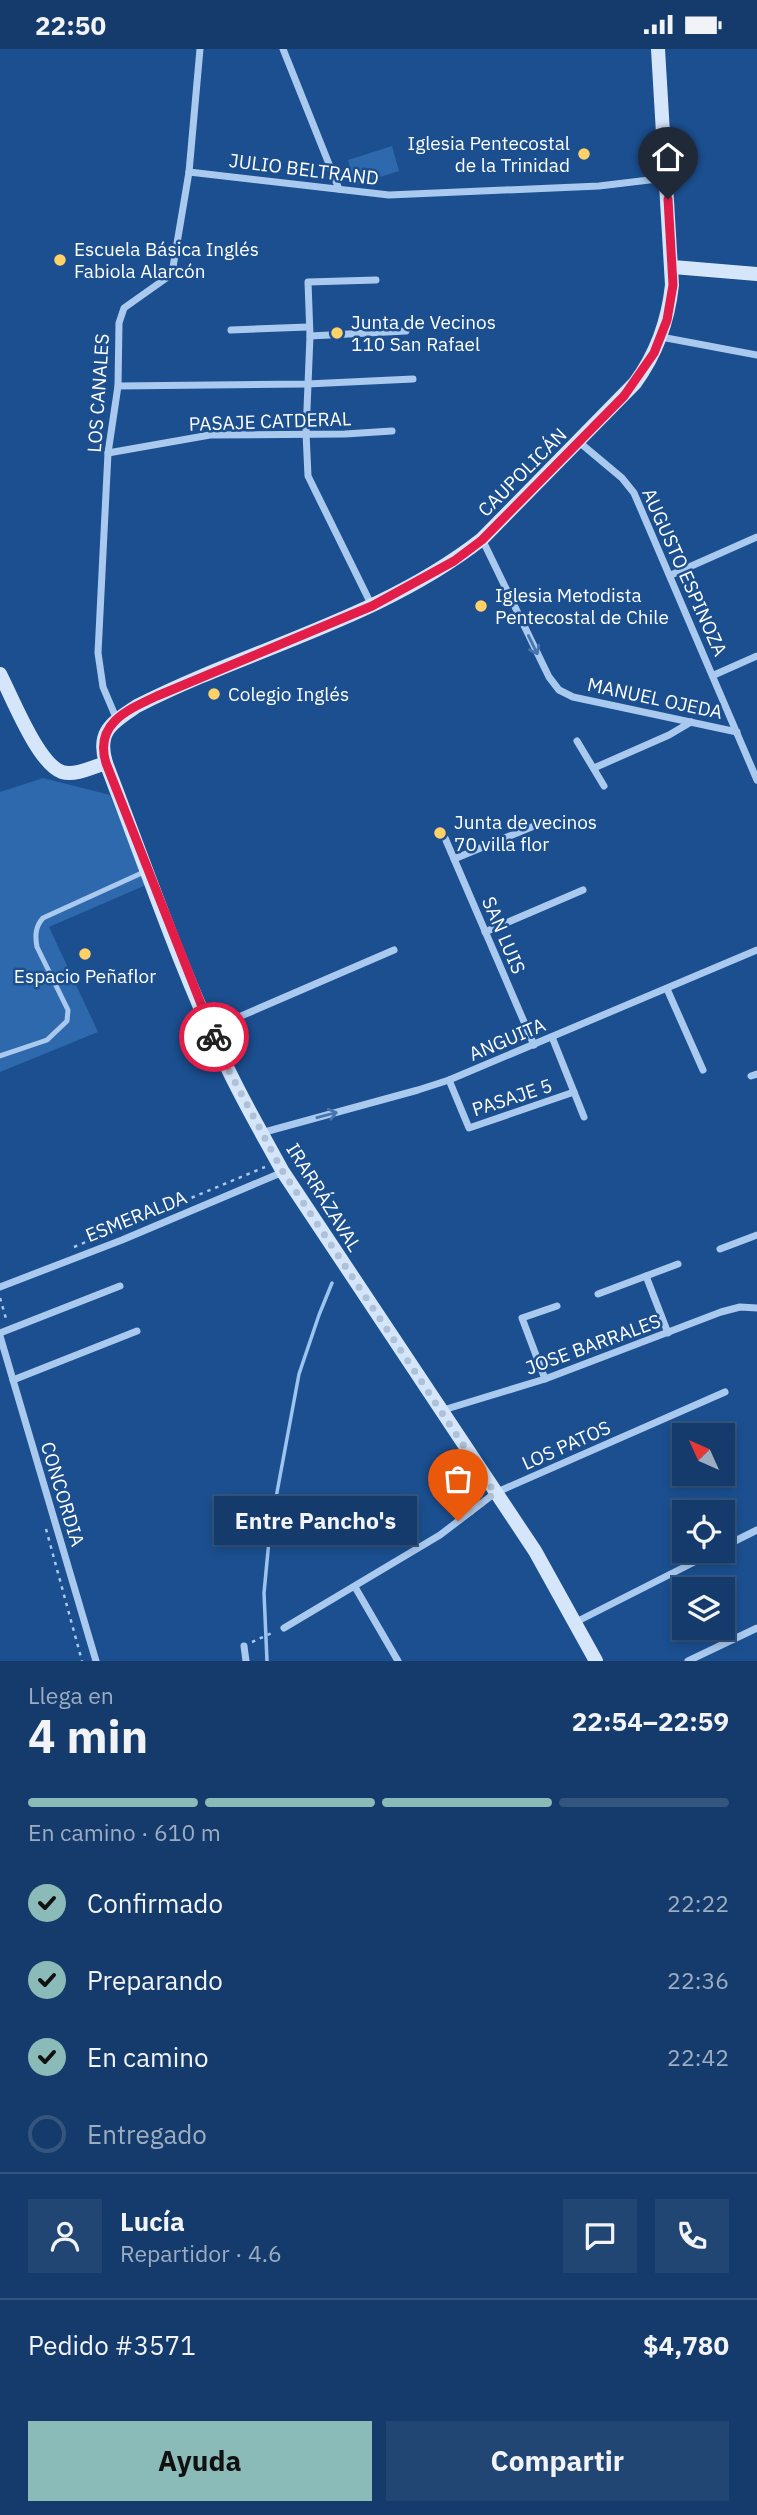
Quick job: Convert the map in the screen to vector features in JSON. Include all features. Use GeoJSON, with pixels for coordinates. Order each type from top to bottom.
{"type":"FeatureCollection","features":[{"type":"Feature","properties":{"kind":"main road","name":"CAUPOLICÁN"},"geometry":{"type":"LineString","coordinates":[[117,720],[157,696],[372,606],[454,561],[482,540],[635,383],[650,361],[661,337],[670,303],[673,267],[658,49]]}},
{"type":"Feature","properties":{"kind":"main road"},"geometry":{"type":"LineString","coordinates":[[673,267],[757,274]]}},
{"type":"Feature","properties":{"kind":"main road"},"geometry":{"type":"LineString","coordinates":[[0,674],[26,725],[51,765],[64,773],[106,763]]}},
{"type":"Feature","properties":{"kind":"main road","name":"IRARRÁZAVAL"},"geometry":{"type":"LineString","coordinates":[[117,720],[107,729],[103,741],[106,763],[227,1067],[280,1167],[535,1551],[596,1661]]}},
{"type":"Feature","properties":{"kind":"street","name":"LOS CANALES"},"geometry":{"type":"LineString","coordinates":[[117,720],[103,687],[98,653],[108,453],[118,386],[119,323],[124,308],[165,279],[173,267],[189,172],[200,49]]}},
{"type":"Feature","properties":{"kind":"street"},"geometry":{"type":"LineString","coordinates":[[283,49],[339,188]]}},
{"type":"Feature","properties":{"kind":"street","name":"JULIO BELTRAND"},"geometry":{"type":"LineString","coordinates":[[189,172],[389,195],[598,186],[667,178]]}},
{"type":"Feature","properties":{"kind":"street"},"geometry":{"type":"LineString","coordinates":[[372,606],[311,484],[308,476],[306,433],[308,282],[376,280]]}},
{"type":"Feature","properties":{"kind":"street"},"geometry":{"type":"LineString","coordinates":[[231,330],[406,331]]}},
{"type":"Feature","properties":{"kind":"street"},"geometry":{"type":"LineString","coordinates":[[661,337],[757,355]]}},
{"type":"Feature","properties":{"kind":"street"},"geometry":{"type":"LineString","coordinates":[[118,386],[307,384],[413,379]]}},
{"type":"Feature","properties":{"kind":"street","name":"PASAJE CATDERAL"},"geometry":{"type":"LineString","coordinates":[[108,453],[210,435],[392,432]]}},
{"type":"Feature","properties":{"kind":"street","name":"AUGUSTO ESPINOZA"},"geometry":{"type":"LineString","coordinates":[[579,442],[622,478],[634,493],[737,732]]}},
{"type":"Feature","properties":{"kind":"street"},"geometry":{"type":"LineString","coordinates":[[671,575],[757,537]]}},
{"type":"Feature","properties":{"kind":"street","name":"MANUEL OJEDA"},"geometry":{"type":"LineString","coordinates":[[482,540],[549,677],[559,690],[573,697],[737,732],[757,780]]}},
{"type":"Feature","properties":{"kind":"street"},"geometry":{"type":"LineString","coordinates":[[714,675],[757,656]]}},
{"type":"Feature","properties":{"kind":"street"},"geometry":{"type":"LineString","coordinates":[[594,768],[669,735],[691,722]]}},
{"type":"Feature","properties":{"kind":"street"},"geometry":{"type":"LineString","coordinates":[[578,741],[604,786]]}},
{"type":"Feature","properties":{"kind":"street"},"geometry":{"type":"LineString","coordinates":[[454,859],[534,826]]}},
{"type":"Feature","properties":{"kind":"street","name":"SAN LUIS"},"geometry":{"type":"LineString","coordinates":[[444,838],[534,1045]]}},
{"type":"Feature","properties":{"kind":"street"},"geometry":{"type":"LineString","coordinates":[[485,932],[583,890]]}},
{"type":"Feature","properties":{"kind":"street"},"geometry":{"type":"LineString","coordinates":[[211,1029],[394,950]]}},
{"type":"Feature","properties":{"kind":"street","name":"ANGUITA"},"geometry":{"type":"LineString","coordinates":[[261,1133],[449,1080],[757,950]]}},
{"type":"Feature","properties":{"kind":"street"},"geometry":{"type":"LineString","coordinates":[[667,989],[703,1070]]}},
{"type":"Feature","properties":{"kind":"street","name":"PASAJE 5"},"geometry":{"type":"LineString","coordinates":[[552,1037],[584,1117]]}},
{"type":"Feature","properties":{"kind":"street","name":"PASAJE 5"},"geometry":{"type":"LineString","coordinates":[[449,1080],[470,1128],[574,1093]]}},
{"type":"Feature","properties":{"kind":"street","name":"ESMERALDA"},"geometry":{"type":"LineString","coordinates":[[0,1287],[122,1240],[280,1167]]}},
{"type":"Feature","properties":{"kind":"street"},"geometry":{"type":"LineString","coordinates":[[720,1249],[757,1235]]}},
{"type":"Feature","properties":{"kind":"street"},"geometry":{"type":"LineString","coordinates":[[598,1294],[678,1264]]}},
{"type":"Feature","properties":{"kind":"street"},"geometry":{"type":"LineString","coordinates":[[646,1276],[668,1333]]}},
{"type":"Feature","properties":{"kind":"street"},"geometry":{"type":"LineString","coordinates":[[0,1334],[120,1286]]}},
{"type":"Feature","properties":{"kind":"street"},"geometry":{"type":"LineString","coordinates":[[545,1380],[522,1318],[556,1306]]}},
{"type":"Feature","properties":{"kind":"street","name":"JOSE BARRALES"},"geometry":{"type":"LineString","coordinates":[[440,1411],[545,1380],[721,1312],[740,1307],[757,1308]]}},
{"type":"Feature","properties":{"kind":"street"},"geometry":{"type":"LineString","coordinates":[[13,1380],[137,1331]]}},
{"type":"Feature","properties":{"kind":"street","name":"CONCORDIA"},"geometry":{"type":"LineString","coordinates":[[0,1334],[96,1661]]}},
{"type":"Feature","properties":{"kind":"street","name":"LOS PATOS"},"geometry":{"type":"LineString","coordinates":[[284,1628],[440,1535],[495,1493],[725,1392]]}},
{"type":"Feature","properties":{"kind":"street"},"geometry":{"type":"LineString","coordinates":[[735,1541],[757,1530]]}},
{"type":"Feature","properties":{"kind":"street"},"geometry":{"type":"LineString","coordinates":[[576,1622],[692,1563]]}},
{"type":"Feature","properties":{"kind":"street"},"geometry":{"type":"LineString","coordinates":[[355,1587],[398,1661]]}},
{"type":"Feature","properties":{"kind":"street"},"geometry":{"type":"LineString","coordinates":[[688,1661],[757,1629]]}},
{"type":"Feature","properties":{"kind":"street"},"geometry":{"type":"LineString","coordinates":[[244,1646],[246,1661]]}},
{"type":"Feature","properties":{"kind":"lane"},"geometry":{"type":"LineString","coordinates":[[0,1056],[47,1040],[67,1021],[68,1010],[37,947],[35,936],[38,924],[43,918],[148,871]]}},
{"type":"Feature","properties":{"kind":"path"},"geometry":{"type":"LineString","coordinates":[[63,1251],[280,1167]]}},
{"type":"Feature","properties":{"kind":"path"},"geometry":{"type":"LineString","coordinates":[[244,1646],[284,1628]]}},
{"type":"Feature","properties":{"kind":"shaded area"},"geometry":{"type":"Polygon","coordinates":[[[392,146],[399,171],[355,185],[348,160],[392,146]]]}},
{"type":"Feature","properties":{"kind":"shaded area"},"geometry":{"type":"Polygon","coordinates":[[[43,778],[110,795],[146,885],[49,927],[98,1032],[0,1072],[0,792],[43,778]]]}},
{"type":"Feature","properties":{"kind":"waterway"},"geometry":{"type":"LineString","coordinates":[[267,1661],[264,1593],[270,1530],[299,1374],[332,1283]]}},
{"type":"Feature","properties":{"kind":"way so far"},"geometry":{"type":"LineString","coordinates":[[214,1037],[283,1172],[495,1493],[458,1521]]}},
{"type":"Feature","properties":{"kind":"place","name":"Iglesia Pentecostal de la Trinidad"},"geometry":{"type":"Point","coordinates":[584,154]}},
{"type":"Feature","properties":{"kind":"place","name":"Escuela Básica Inglés Fabiola Alarcón"},"geometry":{"type":"Point","coordinates":[60,260]}},
{"type":"Feature","properties":{"kind":"place","name":"Junta de Vecinos 110 San Rafael"},"geometry":{"type":"Point","coordinates":[337,333]}},
{"type":"Feature","properties":{"kind":"place","name":"Iglesia Metodista Pentecostal de Chile"},"geometry":{"type":"Point","coordinates":[481,606]}},
{"type":"Feature","properties":{"kind":"place","name":"Colegio Inglés"},"geometry":{"type":"Point","coordinates":[214,694]}},
{"type":"Feature","properties":{"kind":"place","name":"Junta de vecinos 70 villa flor"},"geometry":{"type":"Point","coordinates":[440,833]}},
{"type":"Feature","properties":{"kind":"place","name":"Espacio Peñaflor"},"geometry":{"type":"Point","coordinates":[85,954]}},
{"type":"Feature","properties":{"kind":"place","name":"Entre Pancho's"},"geometry":{"type":"Point","coordinates":[458,1521]}},
{"type":"Feature","properties":{"kind":"route"},"geometry":{"type":"LineString","coordinates":[[214,1037],[106,763],[103,741],[107,729],[137,706],[157,696],[372,606],[454,561],[482,540],[624,396],[654,353],[667,320],[673,285],[668,199]]}}]}
